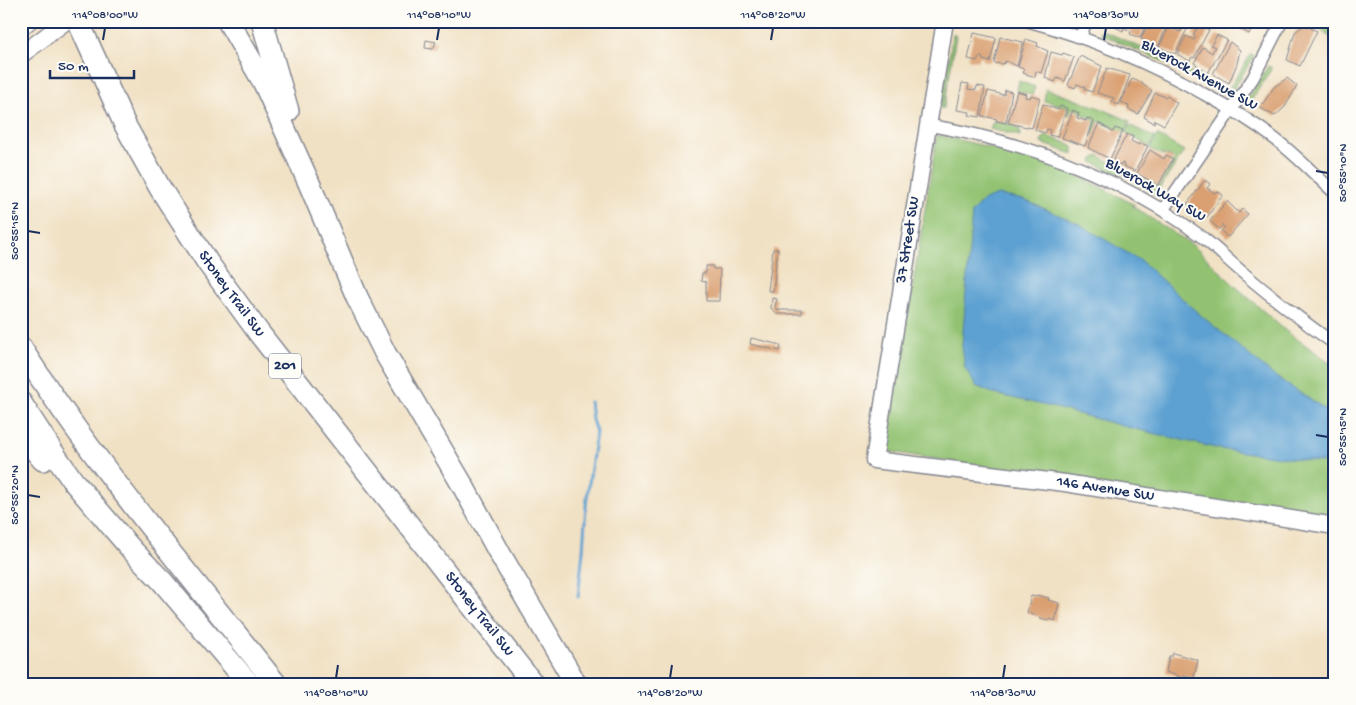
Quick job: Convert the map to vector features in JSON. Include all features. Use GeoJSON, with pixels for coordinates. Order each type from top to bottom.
{"type":"FeatureCollection","features":[{"type":"Feature","properties":{"kind":"highway","name":"Stoney Trail SW"},"geometry":{"type":"LineString","coordinates":[[78,21],[125,124],[160,188],[208,263],[259,333],[533,684]]}},
{"type":"Feature","properties":{"kind":"highway"},"geometry":{"type":"LineString","coordinates":[[228,21],[264,83],[357,297],[385,353],[576,684]]}},
{"type":"Feature","properties":{"kind":"highway"},"geometry":{"type":"LineString","coordinates":[[262,21],[309,183]]}},
{"type":"Feature","properties":{"kind":"highway"},"geometry":{"type":"LineString","coordinates":[[21,348],[71,421],[131,501],[276,684]]}},
{"type":"Feature","properties":{"kind":"highway"},"geometry":{"type":"LineString","coordinates":[[21,403],[73,481],[249,684]]}},
{"type":"Feature","properties":{"kind":"highway"},"geometry":{"type":"LineString","coordinates":[[21,433],[114,541],[195,620]]}},
{"type":"Feature","properties":{"kind":"street"},"geometry":{"type":"LineString","coordinates":[[21,27],[29,21]]}},
{"type":"Feature","properties":{"kind":"street"},"geometry":{"type":"LineString","coordinates":[[21,55],[66,21]]}},
{"type":"Feature","properties":{"kind":"street","name":"37 Street SW"},"geometry":{"type":"LineString","coordinates":[[874,460],[945,21]]}},
{"type":"Feature","properties":{"kind":"street","name":"Bluerock Avenue SW"},"geometry":{"type":"LineString","coordinates":[[1028,21],[1081,36],[1175,77],[1232,110],[1276,139],[1335,193]]}},
{"type":"Feature","properties":{"kind":"street"},"geometry":{"type":"LineString","coordinates":[[1081,36],[1086,21]]}},
{"type":"Feature","properties":{"kind":"street"},"geometry":{"type":"LineString","coordinates":[[1163,210],[1232,110],[1266,54],[1282,21]]}},
{"type":"Feature","properties":{"kind":"street","name":"Bluerock Way SW"},"geometry":{"type":"LineString","coordinates":[[928,125],[970,132],[1046,154],[1094,174],[1163,210],[1203,238],[1288,310],[1335,344]]}},
{"type":"Feature","properties":{"kind":"street","name":"146 Avenue SW"},"geometry":{"type":"LineString","coordinates":[[874,460],[1065,483],[1335,526]]}},
{"type":"Feature","properties":{"kind":"green space"},"geometry":{"type":"Polygon","coordinates":[[[1308,21],[1330,21],[1335,25],[1334,40],[1308,21]]]}},
{"type":"Feature","properties":{"kind":"green space"},"geometry":{"type":"Polygon","coordinates":[[[1101,30],[1179,66],[1224,91],[1223,93],[1166,63],[1103,35],[1100,33],[1101,30]]]}},
{"type":"Feature","properties":{"kind":"green space"},"geometry":{"type":"Polygon","coordinates":[[[953,34],[956,36],[944,108],[940,108],[953,34]]]}},
{"type":"Feature","properties":{"kind":"green space"},"geometry":{"type":"Polygon","coordinates":[[[1251,54],[1254,56],[1234,88],[1229,91],[1228,90],[1251,54]]]}},
{"type":"Feature","properties":{"kind":"green space"},"geometry":{"type":"Polygon","coordinates":[[[1268,66],[1272,68],[1249,104],[1247,103],[1248,99],[1268,66]]]}},
{"type":"Feature","properties":{"kind":"green space"},"geometry":{"type":"Polygon","coordinates":[[[1019,81],[1035,87],[1032,95],[1017,91],[1019,81]]]}},
{"type":"Feature","properties":{"kind":"green space"},"geometry":{"type":"Polygon","coordinates":[[[1046,89],[1130,121],[1125,133],[1099,121],[1092,136],[1095,120],[1081,113],[1081,111],[1072,108],[1068,116],[1068,107],[1044,101],[1046,89]]]}},
{"type":"Feature","properties":{"kind":"green space"},"geometry":{"type":"Polygon","coordinates":[[[993,121],[1014,125],[1015,128],[1020,129],[1020,136],[990,129],[993,121]]]}},
{"type":"Feature","properties":{"kind":"green space"},"geometry":{"type":"Polygon","coordinates":[[[1130,125],[1155,138],[1150,147],[1126,133],[1130,125]]]}},
{"type":"Feature","properties":{"kind":"green space"},"geometry":{"type":"Polygon","coordinates":[[[937,135],[1050,165],[1084,179],[1135,205],[1132,206],[1194,246],[1287,332],[1335,366],[1335,526],[886,451],[937,135]]]}},
{"type":"Feature","properties":{"kind":"green space"},"geometry":{"type":"Polygon","coordinates":[[[1157,135],[1184,151],[1155,194],[1141,187],[1145,179],[1159,186],[1175,159],[1150,149],[1157,135]]]}},
{"type":"Feature","properties":{"kind":"green space"},"geometry":{"type":"Polygon","coordinates":[[[1046,136],[1073,147],[1073,154],[1041,143],[1042,139],[1046,136]]]}},
{"type":"Feature","properties":{"kind":"green space"},"geometry":{"type":"Polygon","coordinates":[[[1099,156],[1122,168],[1124,172],[1122,176],[1092,162],[1093,159],[1099,156]]]}},
{"type":"Feature","properties":{"kind":"water"},"geometry":{"type":"Polygon","coordinates":[[[998,195],[1024,200],[1077,223],[1141,261],[1198,313],[1273,375],[1335,416],[1335,464],[1220,449],[995,394],[976,386],[965,368],[962,346],[972,212],[984,200],[998,195]]]}},
{"type":"Feature","properties":{"kind":"building"},"geometry":{"type":"Polygon","coordinates":[[[1107,21],[1127,21],[1123,31],[1107,23],[1107,21]]]}},
{"type":"Feature","properties":{"kind":"building"},"geometry":{"type":"Polygon","coordinates":[[[1129,21],[1147,21],[1140,38],[1130,34],[1131,31],[1126,29],[1129,21]]]}},
{"type":"Feature","properties":{"kind":"building"},"geometry":{"type":"Polygon","coordinates":[[[1149,21],[1157,21],[1163,24],[1164,21],[1169,21],[1158,47],[1141,39],[1149,21]]]}},
{"type":"Feature","properties":{"kind":"building"},"geometry":{"type":"Polygon","coordinates":[[[1175,21],[1191,21],[1175,54],[1159,47],[1169,27],[1180,32],[1182,30],[1175,26],[1175,21]]]}},
{"type":"Feature","properties":{"kind":"building"},"geometry":{"type":"Polygon","coordinates":[[[1241,21],[1255,22],[1249,34],[1238,28],[1241,21]]]}},
{"type":"Feature","properties":{"kind":"building"},"geometry":{"type":"Polygon","coordinates":[[[1199,25],[1209,30],[1194,58],[1192,57],[1190,61],[1177,54],[1186,36],[1194,40],[1196,37],[1193,35],[1199,25]]]}},
{"type":"Feature","properties":{"kind":"building"},"geometry":{"type":"Polygon","coordinates":[[[1304,25],[1317,31],[1300,66],[1287,60],[1295,32],[1304,25]]]}},
{"type":"Feature","properties":{"kind":"building"},"geometry":{"type":"Polygon","coordinates":[[[974,33],[996,38],[990,62],[983,60],[982,57],[979,57],[977,61],[968,59],[974,33]]]}},
{"type":"Feature","properties":{"kind":"building"},"geometry":{"type":"Polygon","coordinates":[[[1217,35],[1227,40],[1208,73],[1194,63],[1203,47],[1212,53],[1215,47],[1211,45],[1217,35]]]}},
{"type":"Feature","properties":{"kind":"building"},"geometry":{"type":"Polygon","coordinates":[[[1000,37],[1023,42],[1017,66],[1006,61],[1003,64],[994,63],[1000,37]]]}},
{"type":"Feature","properties":{"kind":"building"},"geometry":{"type":"Polygon","coordinates":[[[1026,39],[1038,43],[1037,46],[1048,51],[1041,73],[1036,71],[1035,77],[1023,73],[1024,69],[1018,67],[1026,39]]]}},
{"type":"Feature","properties":{"kind":"building"},"geometry":{"type":"Polygon","coordinates":[[[426,40],[436,42],[433,49],[425,48],[426,40]]]}},
{"type":"Feature","properties":{"kind":"building"},"geometry":{"type":"Polygon","coordinates":[[[1230,42],[1240,50],[1237,64],[1229,83],[1213,74],[1230,42]]]}},
{"type":"Feature","properties":{"kind":"building"},"geometry":{"type":"Polygon","coordinates":[[[1051,52],[1062,55],[1063,53],[1074,57],[1065,81],[1057,78],[1055,82],[1045,78],[1051,52]]]}},
{"type":"Feature","properties":{"kind":"building"},"geometry":{"type":"Polygon","coordinates":[[[1080,56],[1102,66],[1092,92],[1077,84],[1075,88],[1068,85],[1080,56]]]}},
{"type":"Feature","properties":{"kind":"building"},"geometry":{"type":"Polygon","coordinates":[[[1107,68],[1130,75],[1119,105],[1112,102],[1114,98],[1097,93],[1107,68]]]}},
{"type":"Feature","properties":{"kind":"building"},"geometry":{"type":"Polygon","coordinates":[[[1287,78],[1297,86],[1285,107],[1275,116],[1260,108],[1274,87],[1287,78]]]}},
{"type":"Feature","properties":{"kind":"building"},"geometry":{"type":"Polygon","coordinates":[[[1132,79],[1143,83],[1152,91],[1138,114],[1128,109],[1129,106],[1121,102],[1132,79]]]}},
{"type":"Feature","properties":{"kind":"building"},"geometry":{"type":"Polygon","coordinates":[[[962,83],[969,84],[968,89],[976,90],[977,86],[985,87],[980,117],[969,115],[970,112],[957,110],[962,83]]]}},
{"type":"Feature","properties":{"kind":"building"},"geometry":{"type":"Polygon","coordinates":[[[1005,90],[1012,92],[1006,123],[982,116],[988,91],[1004,95],[1005,90]]]}},
{"type":"Feature","properties":{"kind":"building"},"geometry":{"type":"Polygon","coordinates":[[[1017,91],[1026,94],[1025,97],[1030,98],[1031,95],[1040,98],[1032,128],[1008,123],[1017,91]]]}},
{"type":"Feature","properties":{"kind":"building"},"geometry":{"type":"Polygon","coordinates":[[[1155,93],[1167,96],[1177,103],[1164,125],[1155,120],[1154,123],[1144,117],[1155,93]]]}},
{"type":"Feature","properties":{"kind":"building"},"geometry":{"type":"Polygon","coordinates":[[[1043,104],[1058,110],[1060,106],[1067,108],[1057,137],[1049,135],[1050,130],[1047,129],[1045,133],[1035,130],[1043,104]]]}},
{"type":"Feature","properties":{"kind":"building"},"geometry":{"type":"Polygon","coordinates":[[[1073,110],[1079,113],[1077,118],[1086,121],[1087,118],[1094,121],[1085,146],[1062,138],[1073,110]]]}},
{"type":"Feature","properties":{"kind":"building"},"geometry":{"type":"Polygon","coordinates":[[[1099,123],[1113,132],[1115,128],[1123,131],[1110,159],[1088,148],[1099,123]]]}},
{"type":"Feature","properties":{"kind":"building"},"geometry":{"type":"Polygon","coordinates":[[[1127,134],[1133,137],[1131,141],[1139,145],[1140,143],[1148,146],[1135,171],[1123,166],[1124,164],[1122,163],[1121,165],[1113,161],[1127,134]]]}},
{"type":"Feature","properties":{"kind":"building"},"geometry":{"type":"Polygon","coordinates":[[[1150,150],[1164,159],[1166,155],[1173,159],[1158,186],[1137,173],[1150,150]]]}},
{"type":"Feature","properties":{"kind":"building"},"geometry":{"type":"Polygon","coordinates":[[[1205,180],[1210,184],[1207,188],[1223,195],[1207,217],[1187,204],[1205,180]]]}},
{"type":"Feature","properties":{"kind":"building"},"geometry":{"type":"Polygon","coordinates":[[[1227,201],[1239,213],[1242,209],[1248,214],[1228,237],[1221,231],[1225,227],[1223,225],[1219,229],[1210,221],[1227,201]]]}},
{"type":"Feature","properties":{"kind":"building"},"geometry":{"type":"Polygon","coordinates":[[[773,249],[778,249],[773,291],[768,291],[773,249]]]}},
{"type":"Feature","properties":{"kind":"building"},"geometry":{"type":"Polygon","coordinates":[[[706,266],[720,269],[719,301],[706,301],[706,282],[701,281],[702,273],[706,273],[706,266]]]}},
{"type":"Feature","properties":{"kind":"building"},"geometry":{"type":"Polygon","coordinates":[[[772,298],[777,299],[775,306],[778,310],[802,310],[802,314],[776,314],[771,308],[772,298]]]}},
{"type":"Feature","properties":{"kind":"building"},"geometry":{"type":"Polygon","coordinates":[[[751,338],[781,345],[780,351],[750,344],[751,338]]]}},
{"type":"Feature","properties":{"kind":"building"},"geometry":{"type":"Polygon","coordinates":[[[1037,595],[1059,603],[1055,621],[1040,619],[1040,617],[1027,613],[1031,596],[1037,597],[1037,595]]]}},
{"type":"Feature","properties":{"kind":"building"},"geometry":{"type":"Polygon","coordinates":[[[1173,653],[1198,660],[1194,678],[1183,676],[1183,678],[1166,672],[1169,656],[1172,656],[1173,653]]]}},
{"type":"Feature","properties":{"kind":"waterway"},"geometry":{"type":"LineString","coordinates":[[578,597],[586,505],[596,432],[592,420],[590,402]]}}]}
